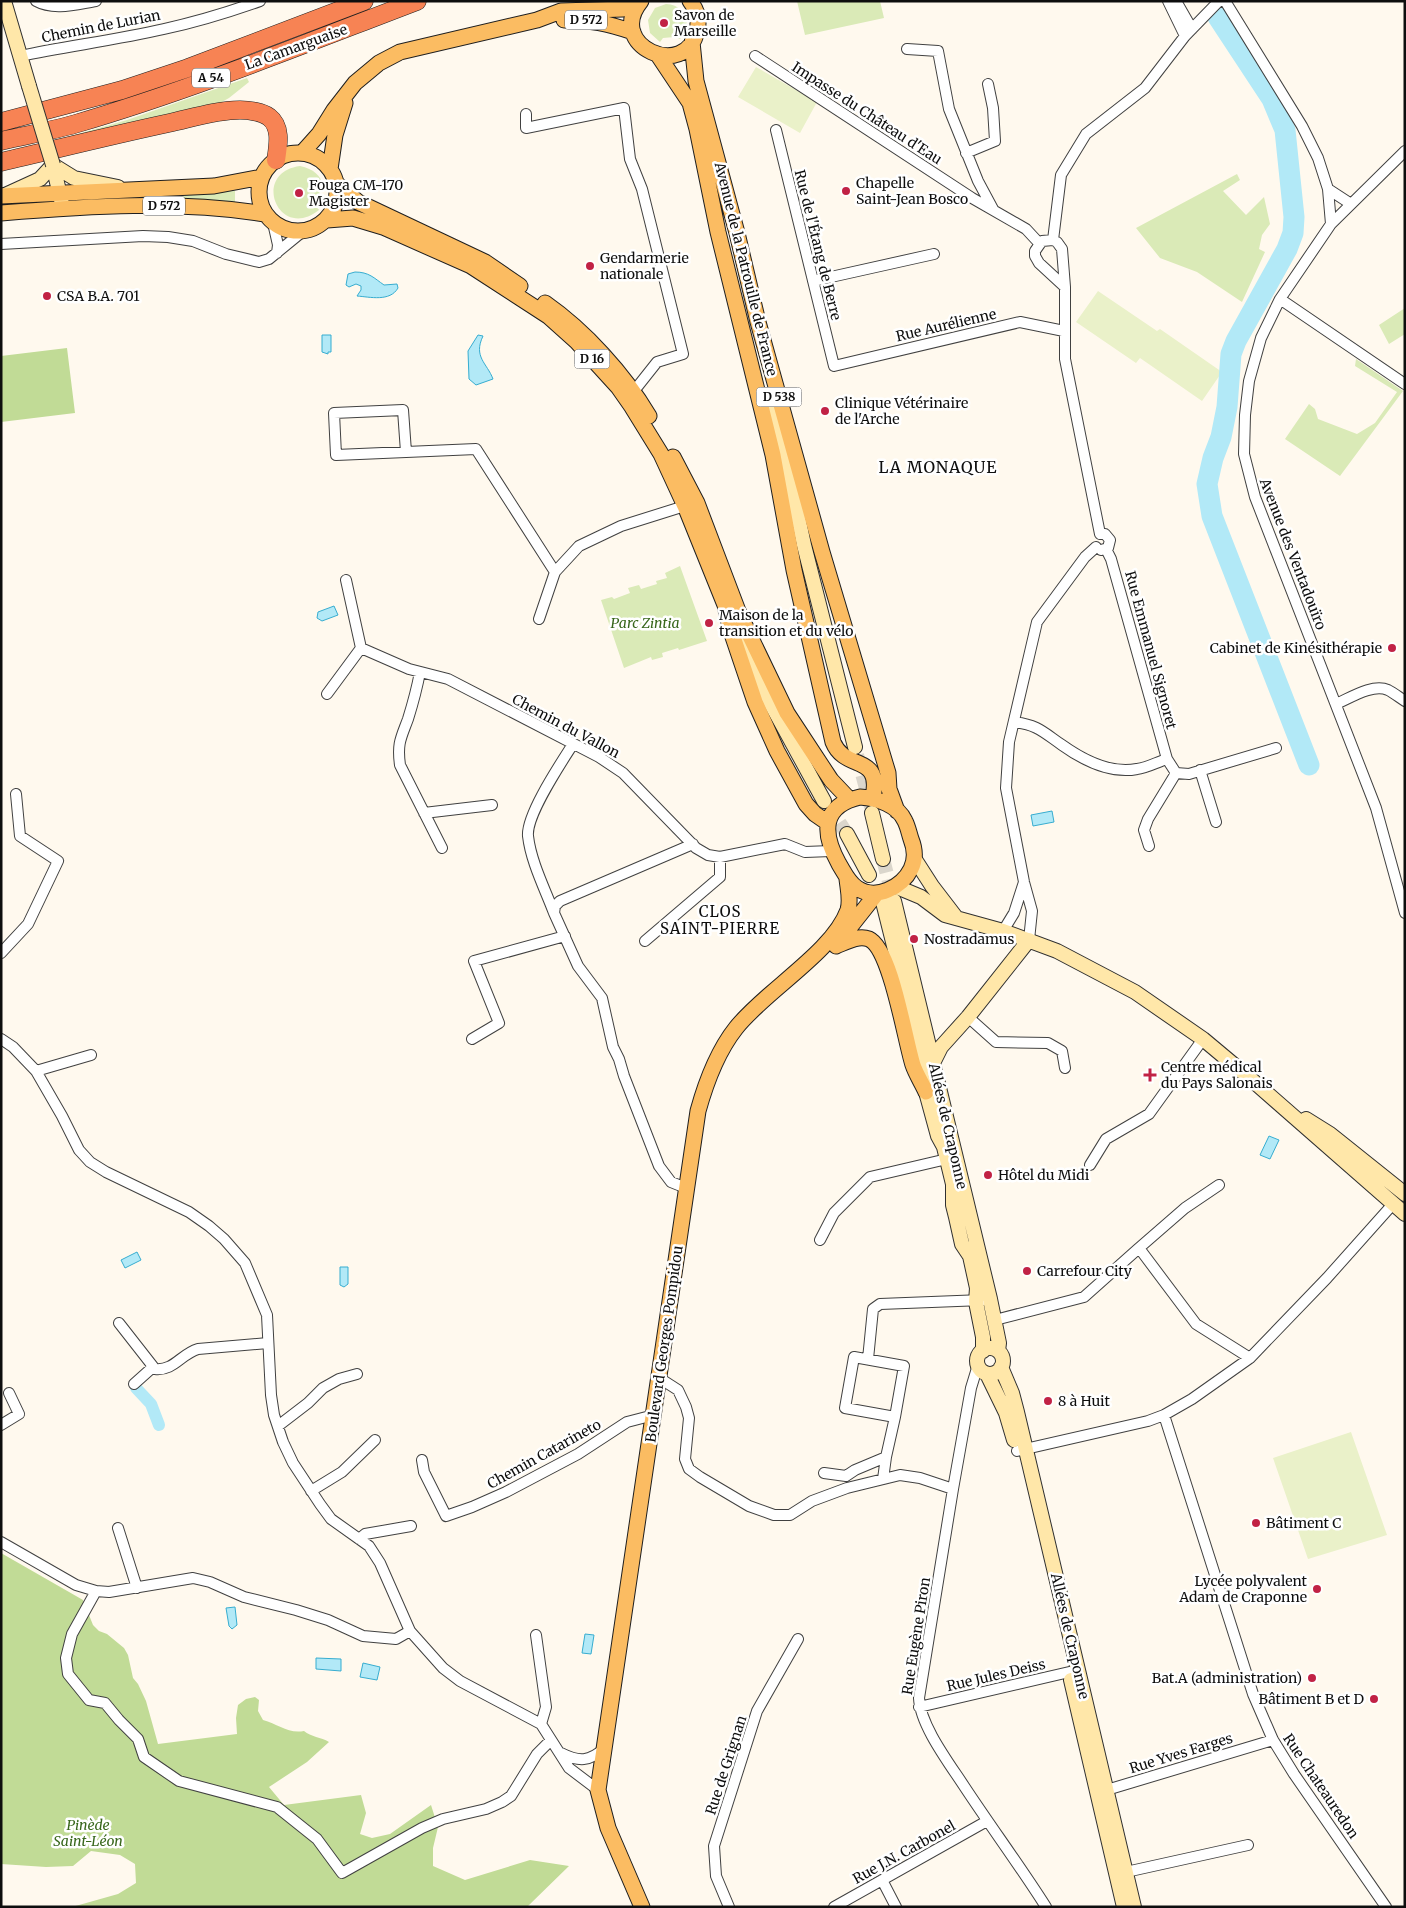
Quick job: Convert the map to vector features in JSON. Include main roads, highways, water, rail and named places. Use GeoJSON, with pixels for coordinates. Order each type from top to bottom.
{"type":"FeatureCollection","features":[{"type":"Feature","properties":{"kind":"highway"},"geometry":{"type":"LineString","coordinates":[[60,107],[103,87],[213,49],[338,1]]}},
{"type":"Feature","properties":{"kind":"highway","name":"La Camarguaise"},"geometry":{"type":"LineString","coordinates":[[1,122],[122,90],[188,68],[364,1]]}},
{"type":"Feature","properties":{"kind":"highway","name":"La Camarguaise"},"geometry":{"type":"LineString","coordinates":[[1,141],[74,124],[140,103],[207,80],[417,1]]}},
{"type":"Feature","properties":{"kind":"highway"},"geometry":{"type":"LineString","coordinates":[[1,162],[149,127],[240,110],[260,112],[276,124],[278,139],[276,160]]}},
{"type":"Feature","properties":{"kind":"main road"},"geometry":{"type":"LineString","coordinates":[[4,1],[53,166],[63,208]]}},
{"type":"Feature","properties":{"kind":"main road","name":"Avenue de la Patrouille de France"},"geometry":{"type":"LineString","coordinates":[[690,1],[697,15],[698,24],[692,42],[696,81],[737,233],[758,322],[822,552],[888,773],[889,789],[897,811]]}},
{"type":"Feature","properties":{"kind":"main road"},"geometry":{"type":"LineString","coordinates":[[640,2],[634,12],[632,22],[633,32],[642,47],[658,56],[668,56],[686,50],[692,42]]}},
{"type":"Feature","properties":{"kind":"main road","name":"D 572"},"geometry":{"type":"LineString","coordinates":[[302,153],[319,134],[334,110],[355,83],[378,63],[400,52],[537,20],[561,11],[623,9],[640,2]]}},
{"type":"Feature","properties":{"kind":"main road","name":"D 572"},"geometry":{"type":"LineString","coordinates":[[537,20],[593,21],[606,23],[633,32]]}},
{"type":"Feature","properties":{"kind":"main road","name":"D 538"},"geometry":{"type":"LineString","coordinates":[[658,56],[690,103],[697,129],[718,232],[773,455],[794,570],[833,742],[836,750],[842,756],[860,764],[873,775],[876,783],[873,797]]}},
{"type":"Feature","properties":{"kind":"main road","name":"D 572"},"geometry":{"type":"LineString","coordinates":[[330,169],[334,136],[343,112],[346,95]]}},
{"type":"Feature","properties":{"kind":"main road"},"geometry":{"type":"LineString","coordinates":[[293,153],[302,153],[322,161],[330,169],[337,184],[338,197],[334,209],[326,220],[315,228],[302,232],[291,231],[269,218],[260,202],[259,190],[262,177],[276,160],[293,153]]}},
{"type":"Feature","properties":{"kind":"main road"},"geometry":{"type":"LineString","coordinates":[[53,166],[74,178],[130,189]]}},
{"type":"Feature","properties":{"kind":"main road"},"geometry":{"type":"LineString","coordinates":[[2,196],[40,179],[53,166]]}},
{"type":"Feature","properties":{"kind":"main road","name":"D 572"},"geometry":{"type":"LineString","coordinates":[[2,196],[214,186],[262,177]]}},
{"type":"Feature","properties":{"kind":"main road","name":"D 16"},"geometry":{"type":"LineString","coordinates":[[337,184],[358,202],[375,212],[440,239],[485,262],[562,315],[609,362],[634,391],[670,452],[691,504],[726,605]]}},
{"type":"Feature","properties":{"kind":"main road","name":"D 572"},"geometry":{"type":"LineString","coordinates":[[1,213],[63,208],[184,206],[231,209],[269,218]]}},
{"type":"Feature","properties":{"kind":"main road","name":"D 16"},"geometry":{"type":"LineString","coordinates":[[326,220],[353,218],[383,227],[471,266],[548,316],[577,342],[618,387],[632,406],[691,504]]}},
{"type":"Feature","properties":{"kind":"main road"},"geometry":{"type":"LineString","coordinates":[[718,232],[732,230],[737,233]]}},
{"type":"Feature","properties":{"kind":"main road"},"geometry":{"type":"LineString","coordinates":[[758,322],[804,545],[855,747]]}},
{"type":"Feature","properties":{"kind":"main road"},"geometry":{"type":"LineString","coordinates":[[773,455],[804,545]]}},
{"type":"Feature","properties":{"kind":"main road"},"geometry":{"type":"LineString","coordinates":[[691,504],[738,611],[787,713],[832,780],[849,799]]}},
{"type":"Feature","properties":{"kind":"main road"},"geometry":{"type":"LineString","coordinates":[[726,605],[771,704],[824,801]]}},
{"type":"Feature","properties":{"kind":"main road"},"geometry":{"type":"LineString","coordinates":[[726,605],[730,628],[752,693],[770,735],[806,804],[815,814],[828,823]]}},
{"type":"Feature","properties":{"kind":"main road"},"geometry":{"type":"LineString","coordinates":[[836,946],[888,896],[906,878],[912,868],[915,849],[905,820],[885,802],[873,797],[860,796],[849,799],[832,813],[828,823],[826,835],[831,851],[847,879],[857,888],[888,896],[921,897],[945,915],[1003,931],[1057,951],[1134,992],[1202,1039],[1405,1214]]}},
{"type":"Feature","properties":{"kind":"main road"},"geometry":{"type":"LineString","coordinates":[[872,813],[883,859]]}},
{"type":"Feature","properties":{"kind":"main road"},"geometry":{"type":"LineString","coordinates":[[847,834],[869,874]]}},
{"type":"Feature","properties":{"kind":"main road"},"geometry":{"type":"LineString","coordinates":[[914,858],[955,917]]}},
{"type":"Feature","properties":{"kind":"main road","name":"Boulevard Georges Pompidou"},"geometry":{"type":"LineString","coordinates":[[642,1907],[608,1828],[598,1783],[605,1748],[698,1110],[706,1082],[721,1051],[735,1029],[754,1007],[816,953],[838,928],[848,909],[847,879]]}},
{"type":"Feature","properties":{"kind":"main road","name":"Allées de Craponne"},"geometry":{"type":"LineString","coordinates":[[888,896],[934,1061],[983,1300],[983,1351]]}},
{"type":"Feature","properties":{"kind":"main road","name":"Allées de Craponne"},"geometry":{"type":"LineString","coordinates":[[888,896],[896,954],[926,1092],[938,1136],[944,1148],[953,1184],[953,1206],[962,1244],[970,1256],[977,1288],[994,1320],[999,1343],[998,1351]]}},
{"type":"Feature","properties":{"kind":"main road","name":"Boulevard Georges Pompidou"},"geometry":{"type":"LineString","coordinates":[[816,953],[861,938],[867,938],[877,946],[893,984],[913,1066],[926,1092]]}},
{"type":"Feature","properties":{"kind":"main road"},"geometry":{"type":"LineString","coordinates":[[934,1061],[941,1047],[968,1017],[1029,940]]}},
{"type":"Feature","properties":{"kind":"main road"},"geometry":{"type":"LineString","coordinates":[[921,1019],[926,1092]]}},
{"type":"Feature","properties":{"kind":"main road"},"geometry":{"type":"LineString","coordinates":[[1275,1100],[1330,1134],[1405,1194]]}},
{"type":"Feature","properties":{"kind":"main road"},"geometry":{"type":"LineString","coordinates":[[990,1348],[998,1351],[1003,1358],[1002,1367],[996,1373],[982,1369],[978,1357],[983,1351],[990,1348]]}},
{"type":"Feature","properties":{"kind":"main road","name":"Allées de Craponne"},"geometry":{"type":"LineString","coordinates":[[1002,1367],[1012,1393],[1021,1450],[1102,1791],[1124,1907]]}},
{"type":"Feature","properties":{"kind":"main road","name":"Allées de Craponne"},"geometry":{"type":"LineString","coordinates":[[982,1369],[1006,1413],[1021,1450]]}},
{"type":"Feature","properties":{"kind":"main road","name":"Allées de Craponne"},"geometry":{"type":"LineString","coordinates":[[1102,1791],[1126,1872],[1134,1907]]}},
{"type":"Feature","properties":{"kind":"water"},"geometry":{"type":"Polygon","coordinates":[[[355,272],[368,274],[384,285],[397,284],[398,288],[385,297],[357,296],[361,286],[356,284],[349,287],[346,285],[348,274],[355,272]]]}},
{"type":"Feature","properties":{"kind":"water"},"geometry":{"type":"Polygon","coordinates":[[[322,335],[331,335],[331,352],[328,352],[328,354],[322,352],[322,335]]]}},
{"type":"Feature","properties":{"kind":"water"},"geometry":{"type":"Polygon","coordinates":[[[478,335],[483,336],[480,343],[480,355],[493,379],[476,385],[469,379],[468,351],[478,335]]]}},
{"type":"Feature","properties":{"kind":"water"},"geometry":{"type":"Polygon","coordinates":[[[334,606],[338,615],[322,621],[317,618],[318,612],[334,606]]]}},
{"type":"Feature","properties":{"kind":"water"},"geometry":{"type":"Polygon","coordinates":[[[1052,811],[1054,822],[1033,826],[1031,815],[1052,811]]]}},
{"type":"Feature","properties":{"kind":"water"},"geometry":{"type":"Polygon","coordinates":[[[1269,1136],[1279,1140],[1270,1159],[1260,1155],[1269,1136]]]}},
{"type":"Feature","properties":{"kind":"water"},"geometry":{"type":"Polygon","coordinates":[[[137,1252],[141,1260],[125,1268],[121,1260],[137,1252]]]}},
{"type":"Feature","properties":{"kind":"water"},"geometry":{"type":"Polygon","coordinates":[[[340,1267],[348,1267],[348,1284],[344,1287],[340,1285],[340,1267]]]}},
{"type":"Feature","properties":{"kind":"water"},"geometry":{"type":"Polygon","coordinates":[[[235,1607],[237,1625],[232,1629],[229,1626],[226,1608],[235,1607]]]}},
{"type":"Feature","properties":{"kind":"water"},"geometry":{"type":"Polygon","coordinates":[[[585,1634],[594,1635],[591,1654],[582,1653],[585,1634]]]}},
{"type":"Feature","properties":{"kind":"water"},"geometry":{"type":"Polygon","coordinates":[[[316,1658],[341,1659],[341,1671],[316,1669],[316,1658]]]}},
{"type":"Feature","properties":{"kind":"water"},"geometry":{"type":"Polygon","coordinates":[[[363,1663],[380,1667],[377,1680],[360,1677],[363,1663]]]}},
{"type":"Feature","properties":{"kind":"waterway"},"geometry":{"type":"LineString","coordinates":[[1218,17],[1272,99],[1285,130],[1294,217],[1293,233],[1287,249],[1236,341],[1231,354],[1227,407],[1221,437],[1213,458],[1207,484],[1212,516],[1309,765]]}},
{"type":"Feature","properties":{"kind":"waterway"},"geometry":{"type":"LineString","coordinates":[[136,1388],[151,1404],[159,1425]]}},
{"type":"Feature","properties":{"kind":"tunnel"},"geometry":{"type":"LineString","coordinates":[[857,755],[871,807]]}},
{"type":"Feature","properties":{"kind":"tunnel"},"geometry":{"type":"LineString","coordinates":[[828,805],[847,834]]}},
{"type":"Feature","properties":{"kind":"tunnel"},"geometry":{"type":"LineString","coordinates":[[883,859],[893,898]]}},
{"type":"Feature","properties":{"kind":"place","name":"Savon de Marseille"},"geometry":{"type":"Point","coordinates":[664,23]}},
{"type":"Feature","properties":{"kind":"place","name":"Chapelle Saint-Jean Bosco"},"geometry":{"type":"Point","coordinates":[846,191]}},
{"type":"Feature","properties":{"kind":"place","name":"Fouga CM-170 Magister"},"geometry":{"type":"Point","coordinates":[299,193]}},
{"type":"Feature","properties":{"kind":"place","name":"Gendarmerie nationale"},"geometry":{"type":"Point","coordinates":[590,266]}},
{"type":"Feature","properties":{"kind":"place","name":"CSA B.A. 701"},"geometry":{"type":"Point","coordinates":[47,296]}},
{"type":"Feature","properties":{"kind":"place","name":"Clinique Vétérinaire de l'Arche"},"geometry":{"type":"Point","coordinates":[825,411]}},
{"type":"Feature","properties":{"kind":"place","name":"Maison de la transition et du vélo"},"geometry":{"type":"Point","coordinates":[709,623]}},
{"type":"Feature","properties":{"kind":"place","name":"Cabinet de Kinésithérapie"},"geometry":{"type":"Point","coordinates":[1392,648]}},
{"type":"Feature","properties":{"kind":"place","name":"Nostradamus"},"geometry":{"type":"Point","coordinates":[914,939]}},
{"type":"Feature","properties":{"kind":"place","name":"Centre médical du Pays Salonais"},"geometry":{"type":"Point","coordinates":[1150,1075]}},
{"type":"Feature","properties":{"kind":"place","name":"Hôtel du Midi"},"geometry":{"type":"Point","coordinates":[988,1175]}},
{"type":"Feature","properties":{"kind":"place","name":"Carrefour City"},"geometry":{"type":"Point","coordinates":[1027,1271]}},
{"type":"Feature","properties":{"kind":"place","name":"8 à Huit"},"geometry":{"type":"Point","coordinates":[1048,1401]}},
{"type":"Feature","properties":{"kind":"place","name":"Bâtiment C"},"geometry":{"type":"Point","coordinates":[1256,1523]}},
{"type":"Feature","properties":{"kind":"place","name":"Lycée polyvalent Adam de Craponne"},"geometry":{"type":"Point","coordinates":[1317,1589]}},
{"type":"Feature","properties":{"kind":"place","name":"Bat.A (administration)"},"geometry":{"type":"Point","coordinates":[1312,1678]}},
{"type":"Feature","properties":{"kind":"place","name":"Bâtiment B et D"},"geometry":{"type":"Point","coordinates":[1374,1699]}},
{"type":"Feature","properties":{"kind":"district","name":"LA MONAQUE"},"geometry":{"type":"Point","coordinates":[938,467]}},
{"type":"Feature","properties":{"kind":"district","name":"CLOS SAINT-PIERRE"},"geometry":{"type":"Point","coordinates":[720,920]}},
{"type":"Feature","properties":{"kind":"park label","name":"Parc Zintia"},"geometry":{"type":"Point","coordinates":[645,623]}},
{"type":"Feature","properties":{"kind":"park label","name":"Pinède Saint-Léon"},"geometry":{"type":"Point","coordinates":[88,1834]}}]}
